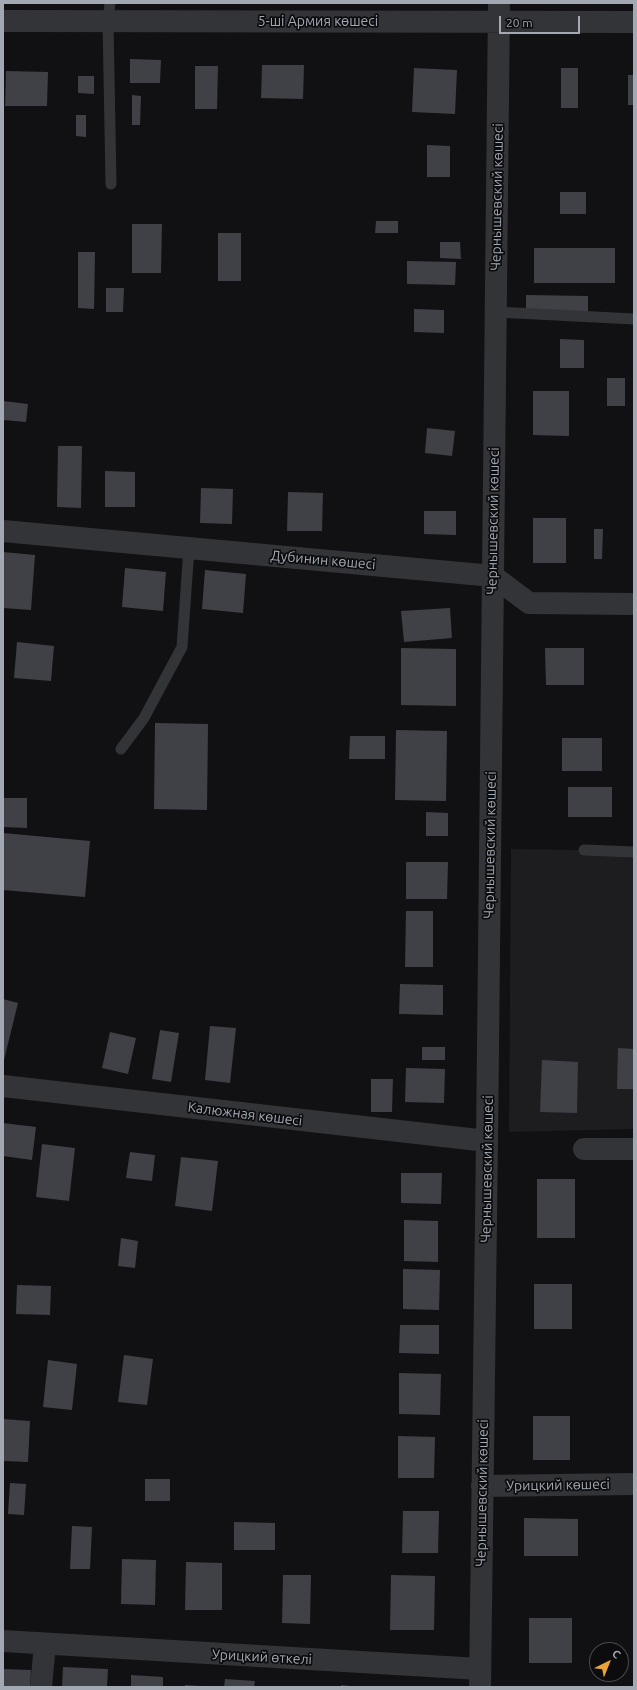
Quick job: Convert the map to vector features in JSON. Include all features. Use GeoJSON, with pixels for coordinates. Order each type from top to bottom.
{"type":"FeatureCollection","features":[{"type":"Feature","properties":{"kind":"street","name":"5-ші Армия көшесі"},"geometry":{"type":"LineString","coordinates":[[3,21],[109,12],[499,12],[634,22]]}},
{"type":"Feature","properties":{"kind":"street","name":"Чернышевский көшесі"},"geometry":{"type":"LineString","coordinates":[[480,1678],[499,12]]}},
{"type":"Feature","properties":{"kind":"street","name":"Дубинин көшесі"},"geometry":{"type":"LineString","coordinates":[[3,531],[493,576]]}},
{"type":"Feature","properties":{"kind":"street"},"geometry":{"type":"LineString","coordinates":[[493,576],[529,604],[634,604]]}},
{"type":"Feature","properties":{"kind":"street","name":"Калюжная көшесі"},"geometry":{"type":"LineString","coordinates":[[3,1086],[487,1141]]}},
{"type":"Feature","properties":{"kind":"street"},"geometry":{"type":"LineString","coordinates":[[584,1149],[634,1149]]}},
{"type":"Feature","properties":{"kind":"street","name":"Урицкий көшесі"},"geometry":{"type":"LineString","coordinates":[[482,1486],[634,1484]]}},
{"type":"Feature","properties":{"kind":"street","name":"Урицкий өткелі"},"geometry":{"type":"LineString","coordinates":[[3,1641],[480,1678]]}},
{"type":"Feature","properties":{"kind":"street"},"geometry":{"type":"LineString","coordinates":[[41,1687],[45,1644]]}},
{"type":"Feature","properties":{"kind":"lane"},"geometry":{"type":"LineString","coordinates":[[109,12],[111,184]]}},
{"type":"Feature","properties":{"kind":"lane"},"geometry":{"type":"LineString","coordinates":[[496,312],[634,319]]}},
{"type":"Feature","properties":{"kind":"lane"},"geometry":{"type":"LineString","coordinates":[[121,749],[144,718],[182,647],[189,548]]}},
{"type":"Feature","properties":{"kind":"lane"},"geometry":{"type":"LineString","coordinates":[[584,850],[634,852]]}},
{"type":"Feature","properties":{"kind":"shaded area"},"geometry":{"type":"Polygon","coordinates":[[[511,849],[634,851],[634,1129],[509,1132],[511,849]]]}},
{"type":"Feature","properties":{"kind":"building"},"geometry":{"type":"Polygon","coordinates":[[[130,59],[161,60],[160,83],[130,83],[130,59]]]}},
{"type":"Feature","properties":{"kind":"building"},"geometry":{"type":"Polygon","coordinates":[[[262,65],[304,65],[303,99],[261,98],[262,65]]]}},
{"type":"Feature","properties":{"kind":"building"},"geometry":{"type":"Polygon","coordinates":[[[195,66],[218,66],[217,109],[195,109],[195,66]]]}},
{"type":"Feature","properties":{"kind":"building"},"geometry":{"type":"Polygon","coordinates":[[[414,68],[457,70],[455,114],[412,112],[414,68]]]}},
{"type":"Feature","properties":{"kind":"building"},"geometry":{"type":"Polygon","coordinates":[[[561,68],[578,68],[578,108],[561,108],[561,68]]]}},
{"type":"Feature","properties":{"kind":"building"},"geometry":{"type":"Polygon","coordinates":[[[6,71],[48,72],[47,106],[5,106],[6,71]]]}},
{"type":"Feature","properties":{"kind":"building"},"geometry":{"type":"Polygon","coordinates":[[[628,75],[634,75],[634,105],[628,105],[628,75]]]}},
{"type":"Feature","properties":{"kind":"building"},"geometry":{"type":"Polygon","coordinates":[[[78,76],[94,76],[94,94],[78,93],[78,76]]]}},
{"type":"Feature","properties":{"kind":"building"},"geometry":{"type":"Polygon","coordinates":[[[132,95],[141,96],[140,125],[132,125],[132,95]]]}},
{"type":"Feature","properties":{"kind":"building"},"geometry":{"type":"Polygon","coordinates":[[[76,115],[86,115],[86,137],[76,136],[76,115]]]}},
{"type":"Feature","properties":{"kind":"building"},"geometry":{"type":"Polygon","coordinates":[[[427,145],[450,146],[450,177],[427,177],[427,145]]]}},
{"type":"Feature","properties":{"kind":"building"},"geometry":{"type":"Polygon","coordinates":[[[560,192],[586,192],[586,214],[560,214],[560,192]]]}},
{"type":"Feature","properties":{"kind":"building"},"geometry":{"type":"Polygon","coordinates":[[[376,221],[398,221],[398,233],[375,233],[376,221]]]}},
{"type":"Feature","properties":{"kind":"building"},"geometry":{"type":"Polygon","coordinates":[[[132,224],[162,224],[161,273],[132,273],[132,224]]]}},
{"type":"Feature","properties":{"kind":"building"},"geometry":{"type":"Polygon","coordinates":[[[218,233],[241,233],[241,281],[218,281],[218,233]]]}},
{"type":"Feature","properties":{"kind":"building"},"geometry":{"type":"Polygon","coordinates":[[[440,242],[460,242],[461,259],[440,258],[440,242]]]}},
{"type":"Feature","properties":{"kind":"building"},"geometry":{"type":"Polygon","coordinates":[[[534,248],[615,248],[615,283],[534,283],[534,248]]]}},
{"type":"Feature","properties":{"kind":"building"},"geometry":{"type":"Polygon","coordinates":[[[78,252],[95,252],[94,309],[78,308],[78,252]]]}},
{"type":"Feature","properties":{"kind":"building"},"geometry":{"type":"Polygon","coordinates":[[[407,261],[456,262],[455,285],[407,284],[407,261]]]}},
{"type":"Feature","properties":{"kind":"building"},"geometry":{"type":"Polygon","coordinates":[[[106,288],[124,288],[123,312],[106,312],[106,288]]]}},
{"type":"Feature","properties":{"kind":"building"},"geometry":{"type":"Polygon","coordinates":[[[526,295],[588,296],[588,313],[526,311],[526,295]]]}},
{"type":"Feature","properties":{"kind":"building"},"geometry":{"type":"Polygon","coordinates":[[[414,309],[444,310],[444,333],[414,332],[414,309]]]}},
{"type":"Feature","properties":{"kind":"building"},"geometry":{"type":"Polygon","coordinates":[[[560,339],[584,340],[584,368],[560,368],[560,339]]]}},
{"type":"Feature","properties":{"kind":"building"},"geometry":{"type":"Polygon","coordinates":[[[607,378],[625,378],[625,406],[607,406],[607,378]]]}},
{"type":"Feature","properties":{"kind":"building"},"geometry":{"type":"Polygon","coordinates":[[[533,391],[569,391],[569,436],[533,435],[533,391]]]}},
{"type":"Feature","properties":{"kind":"building"},"geometry":{"type":"Polygon","coordinates":[[[3,401],[28,404],[26,422],[3,420],[3,401]]]}},
{"type":"Feature","properties":{"kind":"building"},"geometry":{"type":"Polygon","coordinates":[[[427,428],[455,431],[452,456],[425,453],[427,428]]]}},
{"type":"Feature","properties":{"kind":"building"},"geometry":{"type":"Polygon","coordinates":[[[58,446],[82,446],[81,508],[57,507],[58,446]]]}},
{"type":"Feature","properties":{"kind":"building"},"geometry":{"type":"Polygon","coordinates":[[[105,471],[135,472],[135,507],[105,507],[105,471]]]}},
{"type":"Feature","properties":{"kind":"building"},"geometry":{"type":"Polygon","coordinates":[[[201,488],[233,489],[232,524],[200,523],[201,488]]]}},
{"type":"Feature","properties":{"kind":"building"},"geometry":{"type":"Polygon","coordinates":[[[288,492],[323,493],[322,531],[287,531],[288,492]]]}},
{"type":"Feature","properties":{"kind":"building"},"geometry":{"type":"Polygon","coordinates":[[[424,511],[456,511],[456,535],[424,534],[424,511]]]}},
{"type":"Feature","properties":{"kind":"building"},"geometry":{"type":"Polygon","coordinates":[[[533,518],[566,518],[566,563],[533,563],[533,518]]]}},
{"type":"Feature","properties":{"kind":"building"},"geometry":{"type":"Polygon","coordinates":[[[594,529],[603,529],[602,559],[594,559],[594,529]]]}},
{"type":"Feature","properties":{"kind":"building"},"geometry":{"type":"Polygon","coordinates":[[[3,552],[35,555],[31,610],[3,608],[3,552]]]}},
{"type":"Feature","properties":{"kind":"building"},"geometry":{"type":"Polygon","coordinates":[[[125,568],[166,572],[163,611],[122,607],[125,568]]]}},
{"type":"Feature","properties":{"kind":"building"},"geometry":{"type":"Polygon","coordinates":[[[205,570],[246,574],[243,613],[202,609],[205,570]]]}},
{"type":"Feature","properties":{"kind":"building"},"geometry":{"type":"Polygon","coordinates":[[[450,608],[452,638],[404,642],[401,611],[450,608]]]}},
{"type":"Feature","properties":{"kind":"building"},"geometry":{"type":"Polygon","coordinates":[[[17,642],[54,646],[51,681],[14,678],[17,642]]]}},
{"type":"Feature","properties":{"kind":"building"},"geometry":{"type":"Polygon","coordinates":[[[401,648],[456,649],[456,706],[401,705],[401,648]]]}},
{"type":"Feature","properties":{"kind":"building"},"geometry":{"type":"Polygon","coordinates":[[[545,648],[584,648],[584,685],[546,685],[545,648]]]}},
{"type":"Feature","properties":{"kind":"building"},"geometry":{"type":"Polygon","coordinates":[[[155,723],[208,724],[207,810],[154,809],[155,723]]]}},
{"type":"Feature","properties":{"kind":"building"},"geometry":{"type":"Polygon","coordinates":[[[396,730],[447,731],[446,801],[395,800],[396,730]]]}},
{"type":"Feature","properties":{"kind":"building"},"geometry":{"type":"Polygon","coordinates":[[[350,736],[385,736],[385,759],[349,759],[350,736]]]}},
{"type":"Feature","properties":{"kind":"building"},"geometry":{"type":"Polygon","coordinates":[[[562,738],[602,738],[602,771],[562,771],[562,738]]]}},
{"type":"Feature","properties":{"kind":"building"},"geometry":{"type":"Polygon","coordinates":[[[568,787],[612,787],[612,817],[568,817],[568,787]]]}},
{"type":"Feature","properties":{"kind":"building"},"geometry":{"type":"Polygon","coordinates":[[[3,798],[27,798],[27,828],[3,827],[3,798]]]}},
{"type":"Feature","properties":{"kind":"building"},"geometry":{"type":"Polygon","coordinates":[[[426,812],[448,813],[448,836],[426,836],[426,812]]]}},
{"type":"Feature","properties":{"kind":"building"},"geometry":{"type":"Polygon","coordinates":[[[3,833],[90,841],[85,897],[3,890],[3,833]]]}},
{"type":"Feature","properties":{"kind":"building"},"geometry":{"type":"Polygon","coordinates":[[[406,862],[448,862],[447,899],[406,899],[406,862]]]}},
{"type":"Feature","properties":{"kind":"building"},"geometry":{"type":"Polygon","coordinates":[[[406,911],[433,911],[433,967],[405,967],[406,911]]]}},
{"type":"Feature","properties":{"kind":"building"},"geometry":{"type":"Polygon","coordinates":[[[400,984],[443,985],[443,1015],[399,1014],[400,984]]]}},
{"type":"Feature","properties":{"kind":"building"},"geometry":{"type":"Polygon","coordinates":[[[3,999],[18,1003],[4,1060],[3,1060],[3,999]]]}},
{"type":"Feature","properties":{"kind":"building"},"geometry":{"type":"Polygon","coordinates":[[[210,1026],[236,1028],[230,1083],[205,1080],[210,1026]]]}},
{"type":"Feature","properties":{"kind":"building"},"geometry":{"type":"Polygon","coordinates":[[[160,1030],[179,1033],[171,1082],[152,1079],[160,1030]]]}},
{"type":"Feature","properties":{"kind":"building"},"geometry":{"type":"Polygon","coordinates":[[[110,1032],[136,1038],[128,1074],[102,1068],[110,1032]]]}},
{"type":"Feature","properties":{"kind":"building"},"geometry":{"type":"Polygon","coordinates":[[[422,1047],[445,1047],[445,1060],[422,1060],[422,1047]]]}},
{"type":"Feature","properties":{"kind":"building"},"geometry":{"type":"Polygon","coordinates":[[[618,1048],[634,1049],[634,1089],[617,1089],[618,1048]]]}},
{"type":"Feature","properties":{"kind":"building"},"geometry":{"type":"Polygon","coordinates":[[[542,1060],[578,1062],[577,1113],[540,1112],[542,1060]]]}},
{"type":"Feature","properties":{"kind":"building"},"geometry":{"type":"Polygon","coordinates":[[[406,1068],[445,1069],[444,1103],[405,1102],[406,1068]]]}},
{"type":"Feature","properties":{"kind":"building"},"geometry":{"type":"Polygon","coordinates":[[[371,1079],[393,1079],[392,1112],[371,1112],[371,1079]]]}},
{"type":"Feature","properties":{"kind":"building"},"geometry":{"type":"Polygon","coordinates":[[[3,1123],[36,1127],[32,1160],[3,1156],[3,1123]]]}},
{"type":"Feature","properties":{"kind":"building"},"geometry":{"type":"Polygon","coordinates":[[[42,1144],[75,1148],[69,1201],[36,1197],[42,1144]]]}},
{"type":"Feature","properties":{"kind":"building"},"geometry":{"type":"Polygon","coordinates":[[[130,1152],[155,1155],[152,1181],[126,1178],[130,1152]]]}},
{"type":"Feature","properties":{"kind":"building"},"geometry":{"type":"Polygon","coordinates":[[[181,1157],[218,1161],[212,1211],[175,1206],[181,1157]]]}},
{"type":"Feature","properties":{"kind":"building"},"geometry":{"type":"Polygon","coordinates":[[[401,1173],[442,1173],[441,1204],[401,1203],[401,1173]]]}},
{"type":"Feature","properties":{"kind":"building"},"geometry":{"type":"Polygon","coordinates":[[[537,1179],[575,1179],[575,1238],[537,1238],[537,1179]]]}},
{"type":"Feature","properties":{"kind":"building"},"geometry":{"type":"Polygon","coordinates":[[[404,1220],[438,1221],[438,1262],[404,1261],[404,1220]]]}},
{"type":"Feature","properties":{"kind":"building"},"geometry":{"type":"Polygon","coordinates":[[[121,1238],[138,1241],[135,1268],[118,1266],[121,1238]]]}},
{"type":"Feature","properties":{"kind":"building"},"geometry":{"type":"Polygon","coordinates":[[[403,1269],[440,1270],[439,1310],[403,1309],[403,1269]]]}},
{"type":"Feature","properties":{"kind":"building"},"geometry":{"type":"Polygon","coordinates":[[[534,1284],[572,1284],[572,1329],[534,1329],[534,1284]]]}},
{"type":"Feature","properties":{"kind":"building"},"geometry":{"type":"Polygon","coordinates":[[[17,1285],[51,1286],[50,1315],[16,1314],[17,1285]]]}},
{"type":"Feature","properties":{"kind":"building"},"geometry":{"type":"Polygon","coordinates":[[[400,1325],[439,1325],[439,1354],[399,1353],[400,1325]]]}},
{"type":"Feature","properties":{"kind":"building"},"geometry":{"type":"Polygon","coordinates":[[[124,1355],[153,1359],[147,1405],[118,1402],[124,1355]]]}},
{"type":"Feature","properties":{"kind":"building"},"geometry":{"type":"Polygon","coordinates":[[[48,1360],[77,1364],[72,1410],[43,1407],[48,1360]]]}},
{"type":"Feature","properties":{"kind":"building"},"geometry":{"type":"Polygon","coordinates":[[[399,1373],[441,1374],[440,1415],[399,1414],[399,1373]]]}},
{"type":"Feature","properties":{"kind":"building"},"geometry":{"type":"Polygon","coordinates":[[[533,1416],[570,1416],[570,1460],[533,1460],[533,1416]]]}},
{"type":"Feature","properties":{"kind":"building"},"geometry":{"type":"Polygon","coordinates":[[[3,1419],[30,1421],[28,1462],[3,1461],[3,1419]]]}},
{"type":"Feature","properties":{"kind":"building"},"geometry":{"type":"Polygon","coordinates":[[[398,1436],[435,1437],[434,1478],[398,1478],[398,1436]]]}},
{"type":"Feature","properties":{"kind":"building"},"geometry":{"type":"Polygon","coordinates":[[[145,1479],[170,1479],[170,1501],[145,1501],[145,1479]]]}},
{"type":"Feature","properties":{"kind":"building"},"geometry":{"type":"Polygon","coordinates":[[[10,1483],[26,1484],[24,1515],[8,1514],[10,1483]]]}},
{"type":"Feature","properties":{"kind":"building"},"geometry":{"type":"Polygon","coordinates":[[[403,1511],[439,1511],[438,1553],[402,1553],[403,1511]]]}},
{"type":"Feature","properties":{"kind":"building"},"geometry":{"type":"Polygon","coordinates":[[[524,1518],[578,1519],[578,1556],[524,1556],[524,1518]]]}},
{"type":"Feature","properties":{"kind":"building"},"geometry":{"type":"Polygon","coordinates":[[[234,1522],[275,1523],[275,1550],[234,1550],[234,1522]]]}},
{"type":"Feature","properties":{"kind":"building"},"geometry":{"type":"Polygon","coordinates":[[[72,1526],[92,1527],[90,1569],[70,1569],[72,1526]]]}},
{"type":"Feature","properties":{"kind":"building"},"geometry":{"type":"Polygon","coordinates":[[[122,1559],[156,1560],[155,1605],[121,1604],[122,1559]]]}},
{"type":"Feature","properties":{"kind":"building"},"geometry":{"type":"Polygon","coordinates":[[[186,1562],[222,1563],[222,1610],[185,1610],[186,1562]]]}},
{"type":"Feature","properties":{"kind":"building"},"geometry":{"type":"Polygon","coordinates":[[[283,1575],[311,1575],[310,1624],[282,1623],[283,1575]]]}},
{"type":"Feature","properties":{"kind":"building"},"geometry":{"type":"Polygon","coordinates":[[[391,1575],[435,1576],[434,1630],[390,1630],[391,1575]]]}},
{"type":"Feature","properties":{"kind":"building"},"geometry":{"type":"Polygon","coordinates":[[[529,1618],[572,1618],[572,1663],[529,1663],[529,1618]]]}},
{"type":"Feature","properties":{"kind":"building"},"geometry":{"type":"Polygon","coordinates":[[[63,1667],[108,1669],[107,1687],[62,1687],[63,1667]]]}},
{"type":"Feature","properties":{"kind":"building"},"geometry":{"type":"Polygon","coordinates":[[[3,1669],[31,1670],[30,1687],[3,1687],[3,1669]]]}},
{"type":"Feature","properties":{"kind":"building"},"geometry":{"type":"Polygon","coordinates":[[[131,1675],[163,1677],[163,1687],[131,1687],[131,1675]]]}},
{"type":"Feature","properties":{"kind":"building"},"geometry":{"type":"Polygon","coordinates":[[[225,1679],[255,1681],[254,1687],[224,1687],[225,1679]]]}},
{"type":"Feature","properties":{"kind":"building"},"geometry":{"type":"Polygon","coordinates":[[[185,1685],[201,1686],[201,1687],[185,1687],[185,1685]]]}},
{"type":"Feature","properties":{"kind":"building"},"geometry":{"type":"Polygon","coordinates":[[[341,1685],[351,1686],[351,1687],[341,1687],[341,1685]]]}}]}
